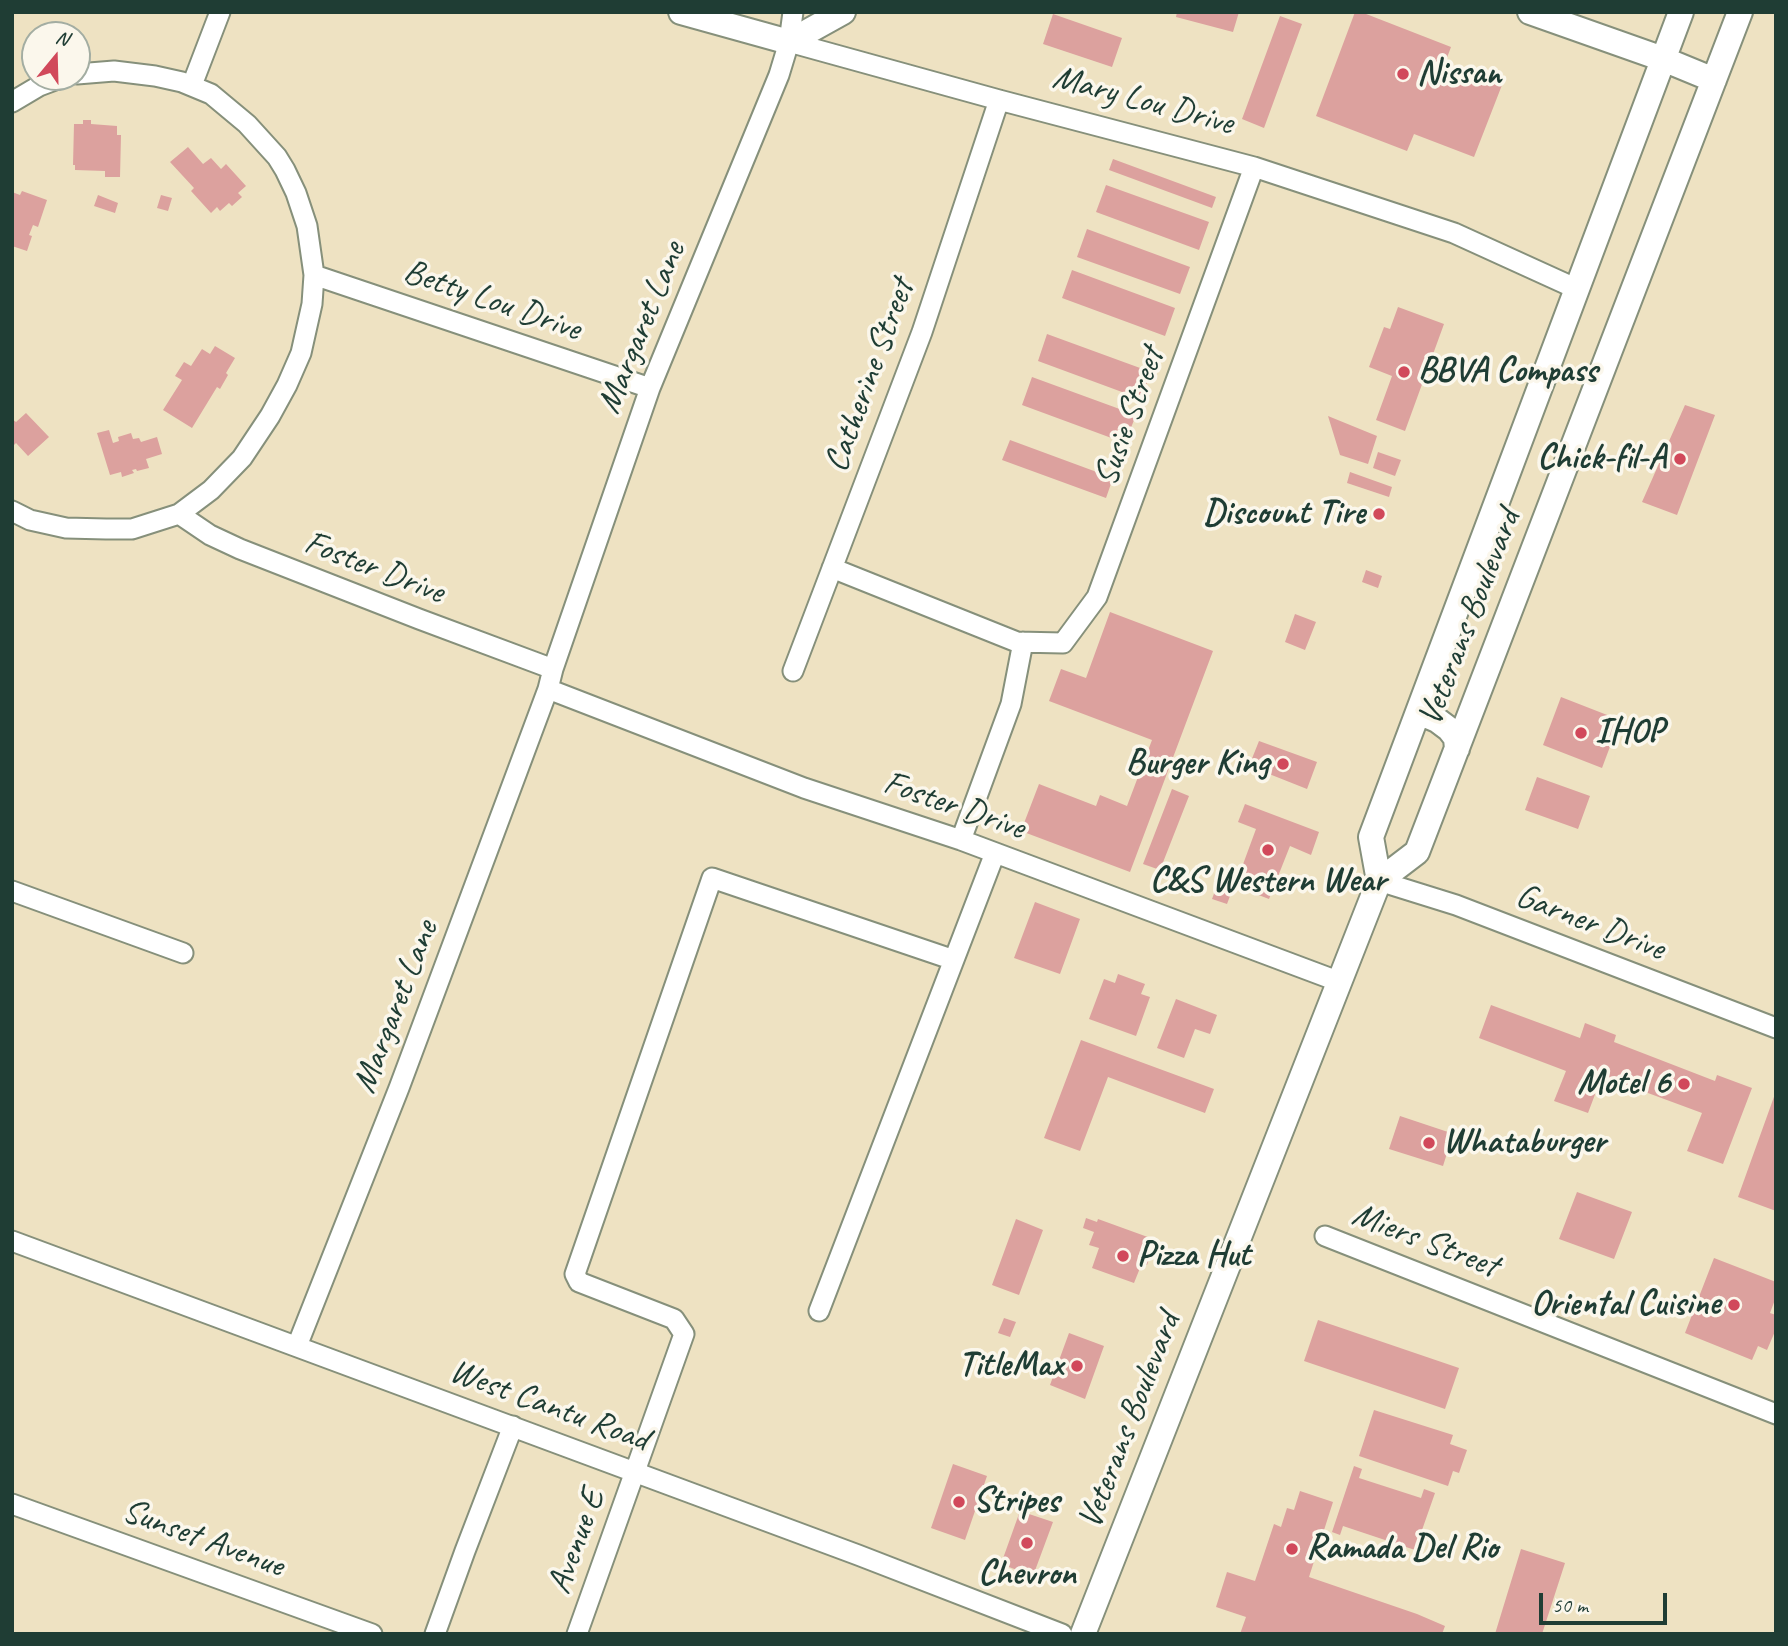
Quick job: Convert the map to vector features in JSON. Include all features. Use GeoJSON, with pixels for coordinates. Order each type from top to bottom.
{"type":"FeatureCollection","features":[{"type":"Feature","properties":{"kind":"main road","name":"Mary Lou Drive"},"geometry":{"type":"LineString","coordinates":[[681,12],[789,42]]}},
{"type":"Feature","properties":{"kind":"main road"},"geometry":{"type":"LineString","coordinates":[[789,42],[843,12]]}},
{"type":"Feature","properties":{"kind":"main road"},"geometry":{"type":"LineString","coordinates":[[1530,12],[1714,80]]}},
{"type":"Feature","properties":{"kind":"main road","name":"Veterans Boulevard"},"geometry":{"type":"LineString","coordinates":[[1380,881],[1371,837],[1681,12]]}},
{"type":"Feature","properties":{"kind":"main road","name":"Veterans Boulevard"},"geometry":{"type":"LineString","coordinates":[[1083,1634],[1380,881],[1417,852],[1740,12]]}},
{"type":"Feature","properties":{"kind":"main road"},"geometry":{"type":"LineString","coordinates":[[1418,712],[1437,720],[1449,729],[1456,738],[1457,749]]}},
{"type":"Feature","properties":{"kind":"street"},"geometry":{"type":"LineString","coordinates":[[192,85],[220,12]]}},
{"type":"Feature","properties":{"kind":"street","name":"Margaret Lane"},"geometry":{"type":"LineString","coordinates":[[297,1346],[399,1088],[548,689],[552,669],[650,388],[779,75],[789,42],[793,12]]}},
{"type":"Feature","properties":{"kind":"street","name":"Mary Lou Drive"},"geometry":{"type":"LineString","coordinates":[[789,42],[1254,167],[1454,233],[1577,289]]}},
{"type":"Feature","properties":{"kind":"street"},"geometry":{"type":"LineString","coordinates":[[12,511],[30,520],[66,528],[106,529],[132,529],[179,514],[211,490],[242,458],[270,416],[288,385],[301,353],[312,304],[314,275],[307,226],[285,170],[267,145],[241,118],[211,94],[192,85],[155,76],[114,71],[91,73]]}},
{"type":"Feature","properties":{"kind":"street"},"geometry":{"type":"LineString","coordinates":[[12,102],[31,91]]}},
{"type":"Feature","properties":{"kind":"street","name":"Catherine Street"},"geometry":{"type":"LineString","coordinates":[[793,671],[922,332],[999,100]]}},
{"type":"Feature","properties":{"kind":"street","name":"Susie Street"},"geometry":{"type":"LineString","coordinates":[[1023,642],[1063,643],[1097,597],[1254,167]]}},
{"type":"Feature","properties":{"kind":"street","name":"Betty Lou Drive"},"geometry":{"type":"LineString","coordinates":[[314,275],[650,388]]}},
{"type":"Feature","properties":{"kind":"street","name":"Foster Drive"},"geometry":{"type":"LineString","coordinates":[[179,514],[210,535],[240,549],[552,669]]}},
{"type":"Feature","properties":{"kind":"street"},"geometry":{"type":"LineString","coordinates":[[832,568],[1017,642],[1023,642],[1011,704],[961,840]]}},
{"type":"Feature","properties":{"kind":"street","name":"Foster Drive"},"geometry":{"type":"LineString","coordinates":[[548,689],[804,788],[961,840],[1340,982]]}},
{"type":"Feature","properties":{"kind":"street"},"geometry":{"type":"LineString","coordinates":[[820,1311],[995,853]]}},
{"type":"Feature","properties":{"kind":"street","name":"Avenue E"},"geometry":{"type":"LineString","coordinates":[[578,1634],[684,1334],[674,1318],[579,1282],[575,1273],[712,878],[954,960]]}},
{"type":"Feature","properties":{"kind":"street","name":"Garner Drive"},"geometry":{"type":"LineString","coordinates":[[1380,881],[1456,905],[1776,1028]]}},
{"type":"Feature","properties":{"kind":"street"},"geometry":{"type":"LineString","coordinates":[[12,891],[183,953]]}},
{"type":"Feature","properties":{"kind":"street","name":"Miers Street"},"geometry":{"type":"LineString","coordinates":[[1325,1236],[1776,1414]]}},
{"type":"Feature","properties":{"kind":"street","name":"West Cantu Road"},"geometry":{"type":"LineString","coordinates":[[12,1241],[858,1555],[1062,1634]]}},
{"type":"Feature","properties":{"kind":"street"},"geometry":{"type":"LineString","coordinates":[[435,1634],[513,1426]]}},
{"type":"Feature","properties":{"kind":"street","name":"Sunset Avenue"},"geometry":{"type":"LineString","coordinates":[[12,1504],[372,1634]]}},
{"type":"Feature","properties":{"kind":"building"},"geometry":{"type":"Polygon","coordinates":[[[1177,12],[1239,12],[1233,32],[1176,17],[1177,12]]]}},
{"type":"Feature","properties":{"kind":"building","name":"Nissan"},"geometry":{"type":"Polygon","coordinates":[[[1355,12],[1451,47],[1445,63],[1502,85],[1474,157],[1414,134],[1407,151],[1316,116],[1355,12]]]}},
{"type":"Feature","properties":{"kind":"building"},"geometry":{"type":"Polygon","coordinates":[[[1053,14],[1122,38],[1112,67],[1043,44],[1053,14]]]}},
{"type":"Feature","properties":{"kind":"building"},"geometry":{"type":"Polygon","coordinates":[[[1280,16],[1302,24],[1264,128],[1242,119],[1280,16]]]}},
{"type":"Feature","properties":{"kind":"building"},"geometry":{"type":"Polygon","coordinates":[[[83,120],[91,120],[91,124],[117,126],[117,135],[121,135],[120,177],[105,177],[105,171],[75,170],[74,124],[83,124],[83,120]]]}},
{"type":"Feature","properties":{"kind":"building"},"geometry":{"type":"Polygon","coordinates":[[[188,147],[203,164],[211,158],[221,169],[226,164],[246,186],[238,193],[242,197],[232,206],[229,203],[220,211],[217,207],[211,213],[191,191],[194,188],[170,162],[188,147]]]}},
{"type":"Feature","properties":{"kind":"building"},"geometry":{"type":"Polygon","coordinates":[[[1113,159],[1216,197],[1212,208],[1109,170],[1113,159]]]}},
{"type":"Feature","properties":{"kind":"building"},"geometry":{"type":"Polygon","coordinates":[[[1106,185],[1209,222],[1199,250],[1096,212],[1106,185]]]}},
{"type":"Feature","properties":{"kind":"building"},"geometry":{"type":"Polygon","coordinates":[[[22,191],[47,200],[38,227],[33,225],[29,235],[32,236],[27,251],[12,246],[12,192],[20,195],[22,191]]]}},
{"type":"Feature","properties":{"kind":"building"},"geometry":{"type":"Polygon","coordinates":[[[98,195],[118,203],[115,213],[94,206],[98,195]]]}},
{"type":"Feature","properties":{"kind":"building"},"geometry":{"type":"Polygon","coordinates":[[[161,195],[172,198],[168,211],[157,208],[161,195]]]}},
{"type":"Feature","properties":{"kind":"building"},"geometry":{"type":"Polygon","coordinates":[[[1087,229],[1190,267],[1180,294],[1077,257],[1087,229]]]}},
{"type":"Feature","properties":{"kind":"building"},"geometry":{"type":"Polygon","coordinates":[[[1072,270],[1175,308],[1165,336],[1062,298],[1072,270]]]}},
{"type":"Feature","properties":{"kind":"building","name":"BBVA Compass"},"geometry":{"type":"Polygon","coordinates":[[[1398,307],[1444,324],[1405,431],[1376,420],[1392,376],[1369,367],[1384,327],[1390,329],[1398,307]]]}},
{"type":"Feature","properties":{"kind":"building"},"geometry":{"type":"Polygon","coordinates":[[[1047,334],[1151,372],[1141,399],[1038,361],[1047,334]]]}},
{"type":"Feature","properties":{"kind":"building"},"geometry":{"type":"Polygon","coordinates":[[[215,346],[235,358],[220,389],[217,387],[192,428],[163,410],[182,380],[175,376],[184,362],[191,366],[202,349],[210,354],[215,346]]]}},
{"type":"Feature","properties":{"kind":"building"},"geometry":{"type":"Polygon","coordinates":[[[1032,377],[1136,415],[1125,443],[1022,405],[1032,377]]]}},
{"type":"Feature","properties":{"kind":"building","name":"Chick-fil-A"},"geometry":{"type":"Polygon","coordinates":[[[1685,405],[1715,415],[1677,515],[1642,502],[1685,405]]]}},
{"type":"Feature","properties":{"kind":"building"},"geometry":{"type":"Polygon","coordinates":[[[26,413],[49,437],[28,456],[16,443],[12,447],[12,419],[16,422],[26,413]]]}},
{"type":"Feature","properties":{"kind":"building"},"geometry":{"type":"Polygon","coordinates":[[[1328,416],[1377,436],[1368,464],[1340,455],[1328,416]]]}},
{"type":"Feature","properties":{"kind":"building"},"geometry":{"type":"Polygon","coordinates":[[[109,430],[113,443],[119,441],[118,437],[131,433],[133,439],[139,438],[141,442],[157,437],[162,454],[146,459],[149,468],[132,470],[134,473],[122,477],[121,472],[110,475],[97,433],[109,430]]]}},
{"type":"Feature","properties":{"kind":"building"},"geometry":{"type":"Polygon","coordinates":[[[1010,440],[1113,478],[1106,498],[1002,460],[1010,440]]]}},
{"type":"Feature","properties":{"kind":"building"},"geometry":{"type":"Polygon","coordinates":[[[1378,452],[1401,460],[1395,476],[1373,468],[1378,452]]]}},
{"type":"Feature","properties":{"kind":"building"},"geometry":{"type":"Polygon","coordinates":[[[1350,472],[1392,487],[1389,497],[1347,483],[1350,472]]]}},
{"type":"Feature","properties":{"kind":"building"},"geometry":{"type":"Polygon","coordinates":[[[1366,570],[1382,576],[1378,588],[1362,582],[1366,570]]]}},
{"type":"Feature","properties":{"kind":"building"},"geometry":{"type":"Polygon","coordinates":[[[1110,612],[1213,651],[1130,872],[1021,831],[1039,784],[1096,806],[1100,795],[1127,806],[1152,740],[1049,701],[1061,669],[1086,678],[1110,612]]]}},
{"type":"Feature","properties":{"kind":"building"},"geometry":{"type":"Polygon","coordinates":[[[1295,614],[1316,622],[1305,650],[1285,642],[1295,614]]]}},
{"type":"Feature","properties":{"kind":"building","name":"IHOP"},"geometry":{"type":"Polygon","coordinates":[[[1561,697],[1620,720],[1602,768],[1543,745],[1561,697]]]}},
{"type":"Feature","properties":{"kind":"building","name":"Burger King"},"geometry":{"type":"Polygon","coordinates":[[[1259,741],[1317,762],[1307,789],[1249,766],[1259,741]]]}},
{"type":"Feature","properties":{"kind":"building"},"geometry":{"type":"Polygon","coordinates":[[[1537,777],[1590,796],[1578,829],[1525,810],[1537,777]]]}},
{"type":"Feature","properties":{"kind":"building"},"geometry":{"type":"Polygon","coordinates":[[[1172,789],[1189,796],[1160,870],[1143,864],[1172,789]]]}},
{"type":"Feature","properties":{"kind":"building","name":"C&S Western Wear"},"geometry":{"type":"Polygon","coordinates":[[[1245,804],[1319,832],[1311,855],[1290,846],[1269,899],[1235,886],[1256,829],[1238,822],[1245,804]]]}},
{"type":"Feature","properties":{"kind":"building"},"geometry":{"type":"Polygon","coordinates":[[[1218,883],[1233,888],[1227,904],[1212,899],[1218,883]]]}},
{"type":"Feature","properties":{"kind":"building"},"geometry":{"type":"Polygon","coordinates":[[[1035,902],[1080,919],[1060,974],[1014,958],[1035,902]]]}},
{"type":"Feature","properties":{"kind":"building"},"geometry":{"type":"Polygon","coordinates":[[[1118,974],[1145,984],[1141,994],[1150,997],[1136,1036],[1089,1019],[1104,979],[1115,983],[1118,974]]]}},
{"type":"Feature","properties":{"kind":"building"},"geometry":{"type":"Polygon","coordinates":[[[1176,999],[1217,1015],[1210,1034],[1195,1029],[1184,1058],[1157,1048],[1176,999]]]}},
{"type":"Feature","properties":{"kind":"building","name":"Motel 6"},"geometry":{"type":"Polygon","coordinates":[[[1491,1005],[1580,1038],[1585,1023],[1616,1035],[1614,1042],[1715,1081],[1717,1075],[1752,1088],[1723,1164],[1687,1151],[1702,1113],[1602,1076],[1588,1113],[1554,1101],[1566,1071],[1479,1038],[1491,1005]]]}},
{"type":"Feature","properties":{"kind":"building"},"geometry":{"type":"Polygon","coordinates":[[[1081,1040],[1214,1089],[1205,1113],[1108,1077],[1080,1151],[1044,1138],[1081,1040]]]}},
{"type":"Feature","properties":{"kind":"building"},"geometry":{"type":"Polygon","coordinates":[[[1776,1094],[1776,1211],[1738,1197],[1776,1094]]]}},
{"type":"Feature","properties":{"kind":"building","name":"Whataburger"},"geometry":{"type":"Polygon","coordinates":[[[1400,1116],[1469,1139],[1464,1151],[1449,1147],[1443,1166],[1389,1149],[1400,1116]]]}},
{"type":"Feature","properties":{"kind":"building"},"geometry":{"type":"Polygon","coordinates":[[[1577,1192],[1632,1212],[1614,1259],[1559,1239],[1577,1192]]]}},
{"type":"Feature","properties":{"kind":"building","name":"Pizza Hut"},"geometry":{"type":"Polygon","coordinates":[[[1086,1218],[1097,1222],[1098,1219],[1156,1240],[1147,1265],[1142,1263],[1134,1283],[1092,1268],[1099,1248],[1089,1245],[1094,1232],[1083,1228],[1086,1218]]]}},
{"type":"Feature","properties":{"kind":"building"},"geometry":{"type":"Polygon","coordinates":[[[1016,1219],[1043,1230],[1019,1295],[992,1285],[1016,1219]]]}},
{"type":"Feature","properties":{"kind":"building","name":"Oriental Cuisine"},"geometry":{"type":"Polygon","coordinates":[[[1714,1258],[1776,1282],[1776,1297],[1770,1313],[1776,1315],[1776,1329],[1767,1350],[1758,1346],[1752,1360],[1685,1333],[1714,1258]]]}},
{"type":"Feature","properties":{"kind":"building"},"geometry":{"type":"Polygon","coordinates":[[[1004,1318],[1016,1322],[1010,1337],[998,1333],[1004,1318]]]}},
{"type":"Feature","properties":{"kind":"building"},"geometry":{"type":"Polygon","coordinates":[[[1318,1320],[1459,1368],[1445,1409],[1304,1361],[1318,1320]]]}},
{"type":"Feature","properties":{"kind":"building","name":"TitleMax"},"geometry":{"type":"Polygon","coordinates":[[[1069,1333],[1104,1346],[1085,1399],[1050,1385],[1069,1333]]]}},
{"type":"Feature","properties":{"kind":"building"},"geometry":{"type":"Polygon","coordinates":[[[1374,1410],[1453,1435],[1450,1444],[1467,1450],[1459,1473],[1453,1471],[1448,1486],[1359,1456],[1374,1410]]]}},
{"type":"Feature","properties":{"kind":"building","name":"Stripes"},"geometry":{"type":"Polygon","coordinates":[[[953,1464],[987,1476],[965,1540],[931,1528],[953,1464]]]}},
{"type":"Feature","properties":{"kind":"building"},"geometry":{"type":"Polygon","coordinates":[[[1354,1466],[1362,1469],[1359,1478],[1421,1498],[1424,1489],[1435,1493],[1415,1550],[1343,1526],[1340,1535],[1332,1532],[1354,1466]]]}},
{"type":"Feature","properties":{"kind":"building","name":"Ramada Del Rio"},"geometry":{"type":"Polygon","coordinates":[[[1300,1491],[1333,1502],[1309,1577],[1445,1626],[1442,1634],[1240,1634],[1246,1617],[1216,1607],[1227,1572],[1255,1581],[1274,1524],[1281,1527],[1287,1508],[1294,1510],[1300,1491]]]}},
{"type":"Feature","properties":{"kind":"building","name":"Chevron"},"geometry":{"type":"Polygon","coordinates":[[[1020,1511],[1053,1522],[1033,1576],[1001,1564],[1020,1511]]]}},
{"type":"Feature","properties":{"kind":"building"},"geometry":{"type":"Polygon","coordinates":[[[1521,1549],[1565,1563],[1542,1634],[1495,1634],[1521,1549]]]}},
{"type":"Feature","properties":{"kind":"place","name":"Nissan"},"geometry":{"type":"Point","coordinates":[1403,74]}},
{"type":"Feature","properties":{"kind":"place","name":"BBVA Compass"},"geometry":{"type":"Point","coordinates":[1404,372]}},
{"type":"Feature","properties":{"kind":"place","name":"Chick-fil-A"},"geometry":{"type":"Point","coordinates":[1680,459]}},
{"type":"Feature","properties":{"kind":"place","name":"Discount Tire"},"geometry":{"type":"Point","coordinates":[1379,514]}},
{"type":"Feature","properties":{"kind":"place","name":"IHOP"},"geometry":{"type":"Point","coordinates":[1581,733]}},
{"type":"Feature","properties":{"kind":"place","name":"Burger King"},"geometry":{"type":"Point","coordinates":[1283,764]}},
{"type":"Feature","properties":{"kind":"place","name":"C&S Western Wear"},"geometry":{"type":"Point","coordinates":[1268,850]}},
{"type":"Feature","properties":{"kind":"place","name":"Motel 6"},"geometry":{"type":"Point","coordinates":[1684,1084]}},
{"type":"Feature","properties":{"kind":"place","name":"Whataburger"},"geometry":{"type":"Point","coordinates":[1429,1143]}},
{"type":"Feature","properties":{"kind":"place","name":"Pizza Hut"},"geometry":{"type":"Point","coordinates":[1123,1256]}},
{"type":"Feature","properties":{"kind":"place","name":"Oriental Cuisine"},"geometry":{"type":"Point","coordinates":[1734,1305]}},
{"type":"Feature","properties":{"kind":"place","name":"TitleMax"},"geometry":{"type":"Point","coordinates":[1077,1366]}},
{"type":"Feature","properties":{"kind":"place","name":"Stripes"},"geometry":{"type":"Point","coordinates":[959,1502]}},
{"type":"Feature","properties":{"kind":"place","name":"Chevron"},"geometry":{"type":"Point","coordinates":[1027,1543]}},
{"type":"Feature","properties":{"kind":"place","name":"Ramada Del Rio"},"geometry":{"type":"Point","coordinates":[1292,1549]}}]}
